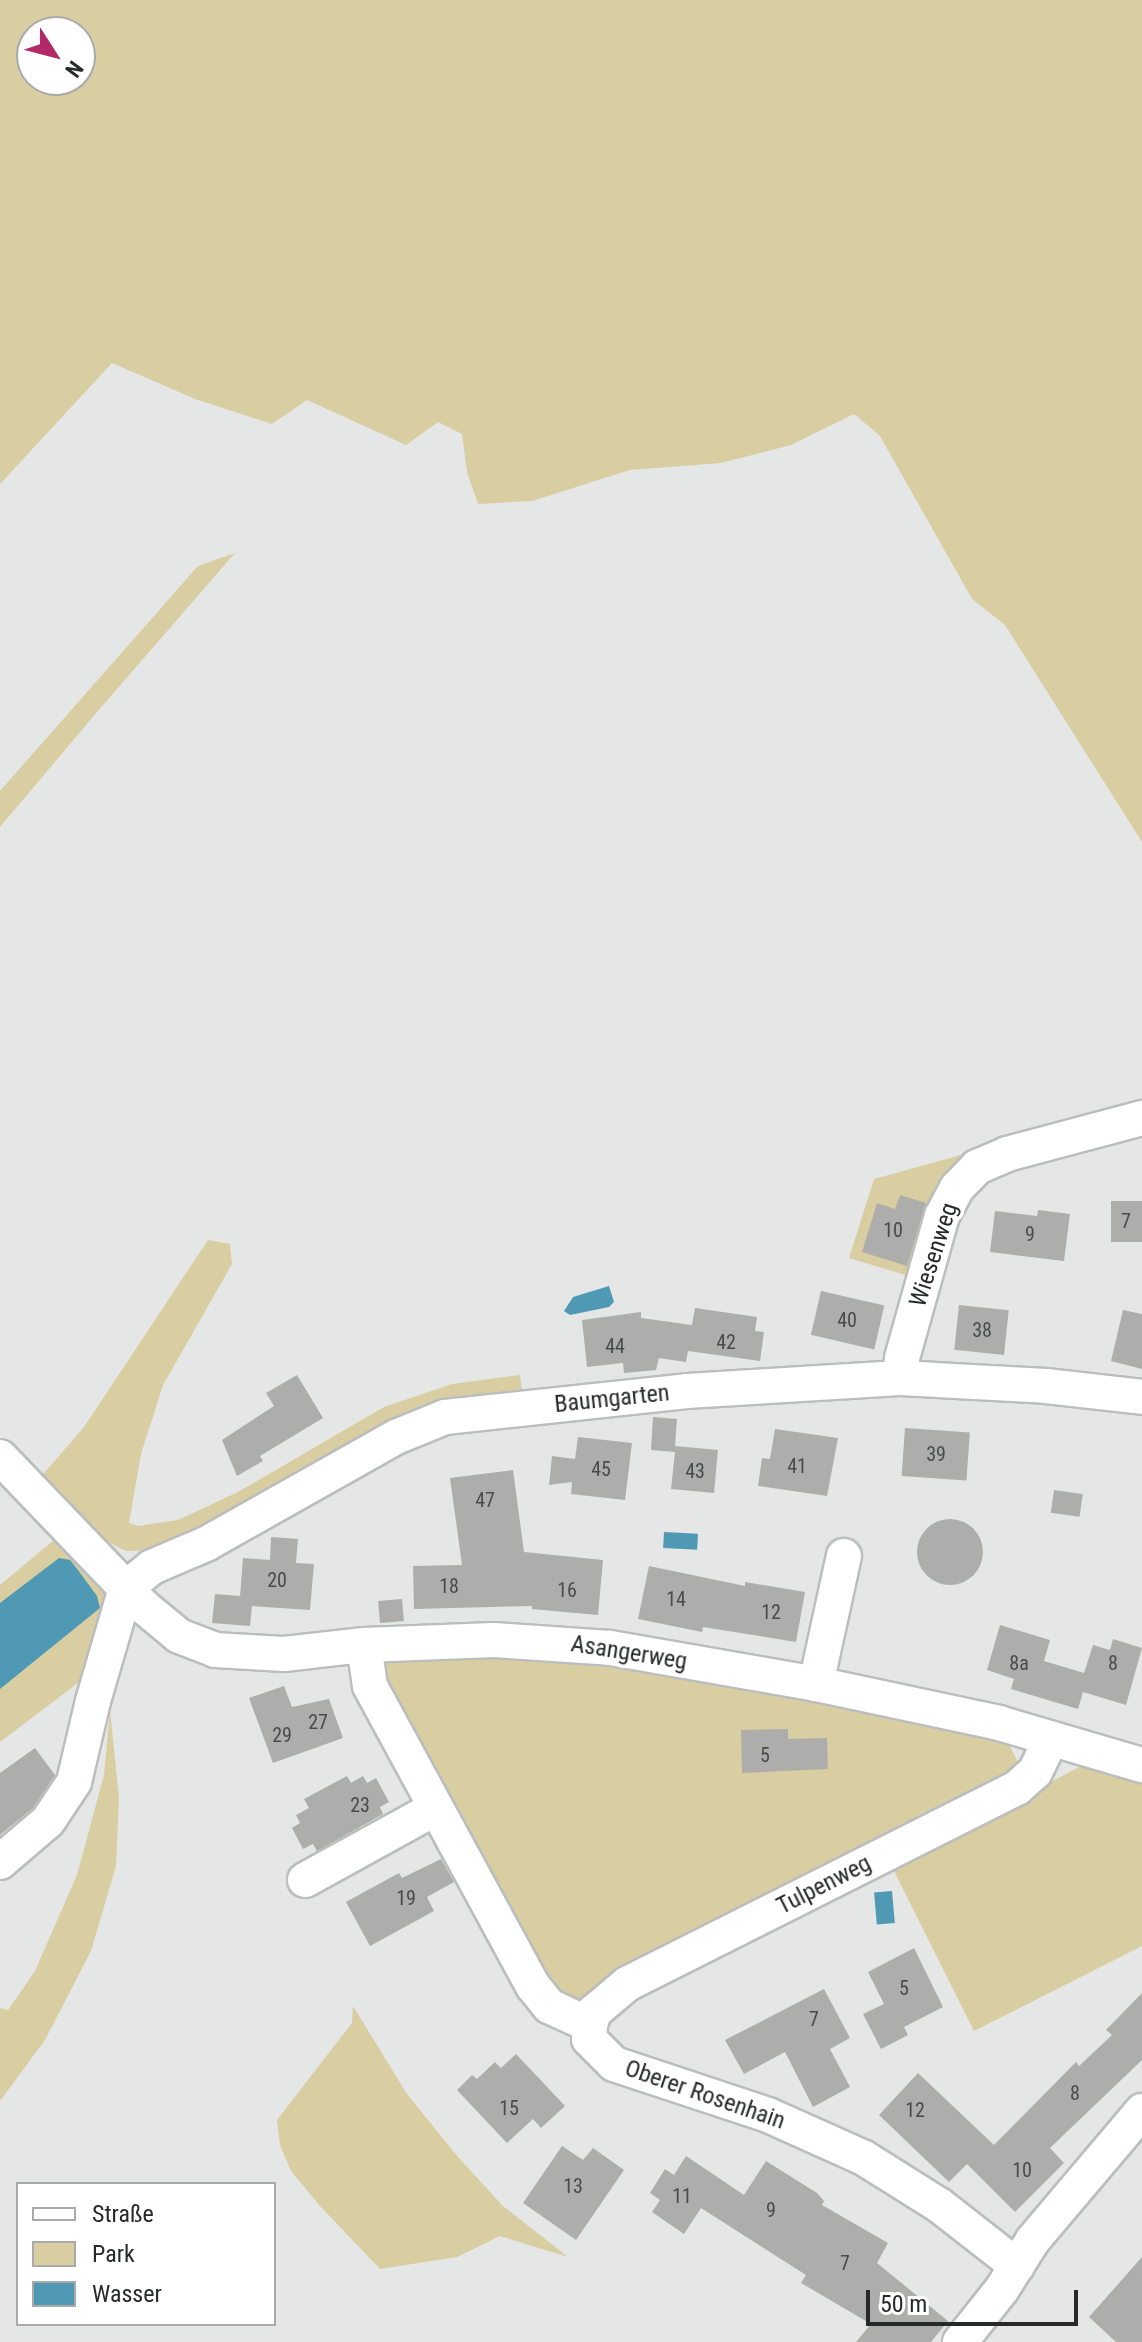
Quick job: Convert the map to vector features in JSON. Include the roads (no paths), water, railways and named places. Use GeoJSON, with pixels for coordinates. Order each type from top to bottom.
{"type":"FeatureCollection","features":[{"type":"Feature","properties":{"kind":"street","name":"Wiesenweg"},"geometry":{"type":"LineString","coordinates":[[900,1378],[902,1358],[942,1216],[957,1188],[977,1167],[1007,1154],[1142,1118]]}},
{"type":"Feature","properties":{"kind":"street","name":"Baumgarten"},"geometry":{"type":"LineString","coordinates":[[126,1588],[152,1567],[206,1544],[396,1437],[445,1417],[687,1391],[900,1378],[1046,1386],[1142,1397]]}},
{"type":"Feature","properties":{"kind":"street"},"geometry":{"type":"LineString","coordinates":[[0,1457],[126,1588],[93,1701],[74,1782],[48,1821],[0,1862]]}},
{"type":"Feature","properties":{"kind":"street"},"geometry":{"type":"LineString","coordinates":[[816,1684],[844,1556]]}},
{"type":"Feature","properties":{"kind":"street","name":"Asangerweg"},"geometry":{"type":"LineString","coordinates":[[126,1588],[179,1636],[215,1650],[284,1654],[364,1645],[494,1640],[562,1642],[816,1684],[999,1723],[1142,1765]]}},
{"type":"Feature","properties":{"kind":"street"},"geometry":{"type":"LineString","coordinates":[[364,1645],[370,1686],[533,1986],[549,2006],[590,2025]]}},
{"type":"Feature","properties":{"kind":"street","name":"Tulpenweg"},"geometry":{"type":"LineString","coordinates":[[590,2025],[594,2012],[627,1984],[1017,1788],[1035,1772],[1051,1739]]}},
{"type":"Feature","properties":{"kind":"street"},"geometry":{"type":"LineString","coordinates":[[305,1880],[436,1808]]}},
{"type":"Feature","properties":{"kind":"street","name":"Oberer Rosenhain"},"geometry":{"type":"LineString","coordinates":[[590,2025],[589,2039],[614,2064],[768,2115],[864,2158],[939,2205],[1017,2266]]}},
{"type":"Feature","properties":{"kind":"street"},"geometry":{"type":"LineString","coordinates":[[960,2342],[1033,2240],[1142,2111]]}},
{"type":"Feature","properties":{"kind":"water"},"geometry":{"type":"Polygon","coordinates":[[[609,1286],[614,1302],[609,1307],[570,1315],[564,1311],[573,1297],[609,1286]]]}},
{"type":"Feature","properties":{"kind":"water"},"geometry":{"type":"Polygon","coordinates":[[[664,1532],[698,1534],[697,1550],[663,1548],[664,1532]]]}},
{"type":"Feature","properties":{"kind":"water"},"geometry":{"type":"Polygon","coordinates":[[[59,1558],[70,1560],[97,1596],[100,1608],[0,1689],[0,1603],[59,1558]]]}},
{"type":"Feature","properties":{"kind":"water"},"geometry":{"type":"Polygon","coordinates":[[[892,1891],[895,1923],[877,1924],[874,1893],[892,1891]]]}}]}
